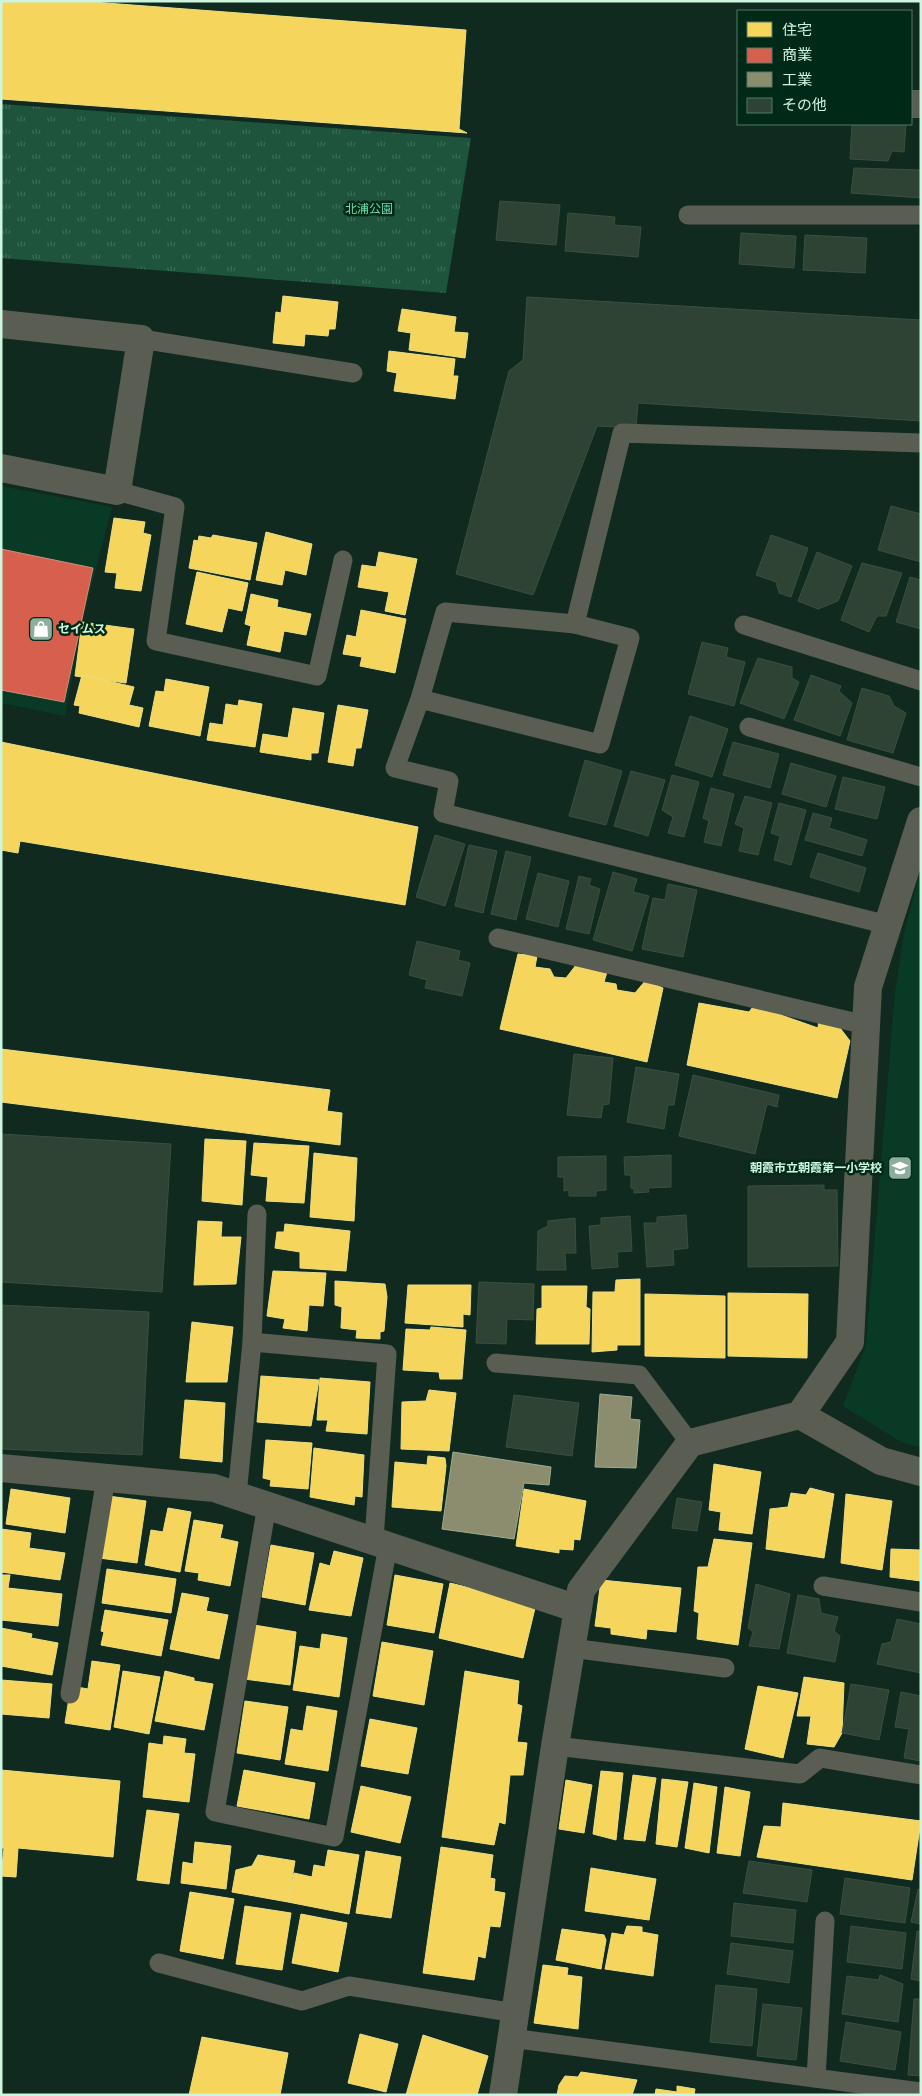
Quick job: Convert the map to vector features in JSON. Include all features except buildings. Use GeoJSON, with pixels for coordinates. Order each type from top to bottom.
{"type":"FeatureCollection","features":[{"type":"Feature","properties":{"kind":"street"},"geometry":{"type":"LineString","coordinates":[[1,324],[141,339],[117,491],[1,468]]}},
{"type":"Feature","properties":{"kind":"street"},"geometry":{"type":"LineString","coordinates":[[503,2095],[555,1746],[581,1590],[690,1444],[800,1415],[850,1342],[868,987],[921,821]]}},
{"type":"Feature","properties":{"kind":"street"},"geometry":{"type":"LineString","coordinates":[[800,1415],[881,1462],[921,1472]]}},
{"type":"Feature","properties":{"kind":"street"},"geometry":{"type":"LineString","coordinates":[[1,1468],[214,1488],[578,1609]]}},
{"type":"Feature","properties":{"kind":"lane"},"geometry":{"type":"LineString","coordinates":[[688,214],[921,215]]}},
{"type":"Feature","properties":{"kind":"lane"},"geometry":{"type":"LineString","coordinates":[[141,339],[353,373]]}},
{"type":"Feature","properties":{"kind":"lane"},"geometry":{"type":"LineString","coordinates":[[575,624],[622,433],[921,443]]}},
{"type":"Feature","properties":{"kind":"lane"},"geometry":{"type":"LineString","coordinates":[[117,491],[175,507],[156,641],[317,676],[343,560]]}},
{"type":"Feature","properties":{"kind":"lane"},"geometry":{"type":"LineString","coordinates":[[420,699],[600,744],[630,638],[575,624],[445,612],[420,699],[395,768],[449,780],[442,813],[888,925]]}},
{"type":"Feature","properties":{"kind":"lane"},"geometry":{"type":"LineString","coordinates":[[744,625],[921,681]]}},
{"type":"Feature","properties":{"kind":"lane"},"geometry":{"type":"LineString","coordinates":[[749,727],[921,777]]}},
{"type":"Feature","properties":{"kind":"lane"},"geometry":{"type":"LineString","coordinates":[[498,938],[866,1025]]}},
{"type":"Feature","properties":{"kind":"lane"},"geometry":{"type":"LineString","coordinates":[[237,1495],[252,1342],[257,1214]]}},
{"type":"Feature","properties":{"kind":"lane"},"geometry":{"type":"LineString","coordinates":[[252,1342],[387,1354],[381,1543],[334,1837],[215,1812],[267,1505]]}},
{"type":"Feature","properties":{"kind":"lane"},"geometry":{"type":"LineString","coordinates":[[496,1363],[639,1375],[690,1444]]}},
{"type":"Feature","properties":{"kind":"lane"},"geometry":{"type":"LineString","coordinates":[[70,1694],[106,1478]]}},
{"type":"Feature","properties":{"kind":"lane"},"geometry":{"type":"LineString","coordinates":[[823,1586],[921,1602]]}},
{"type":"Feature","properties":{"kind":"lane"},"geometry":{"type":"LineString","coordinates":[[571,1648],[725,1668]]}},
{"type":"Feature","properties":{"kind":"lane"},"geometry":{"type":"LineString","coordinates":[[555,1746],[800,1774],[820,1758],[921,1775]]}},
{"type":"Feature","properties":{"kind":"lane"},"geometry":{"type":"LineString","coordinates":[[816,2078],[825,1921]]}},
{"type":"Feature","properties":{"kind":"lane"},"geometry":{"type":"LineString","coordinates":[[159,1964],[302,2001],[349,1986],[513,2026],[816,2078],[921,2092]]}},
{"type":"Feature","properties":{"kind":"shaded area"},"geometry":{"type":"Polygon","coordinates":[[[1,486],[112,507],[82,622],[65,716],[1,703],[1,486]]]}},
{"type":"Feature","properties":{"kind":"shaded area","name":"朝霞市立朝霞第一小学校"},"geometry":{"type":"Polygon","coordinates":[[[921,869],[921,1448],[901,1442],[843,1406],[866,1345],[895,992],[904,933],[921,869]]]}},
{"type":"Feature","properties":{"kind":"green space","name":"北浦公園"},"geometry":{"type":"Polygon","coordinates":[[[1,104],[471,138],[446,293],[1,258],[1,104]]]}},
{"type":"Feature","properties":{"kind":"place","name":"セイムス"},"geometry":{"type":"Point","coordinates":[41,629]}},
{"type":"Feature","properties":{"kind":"place","name":"朝霞市立朝霞第一小学校"},"geometry":{"type":"Point","coordinates":[900,1168]}}]}
